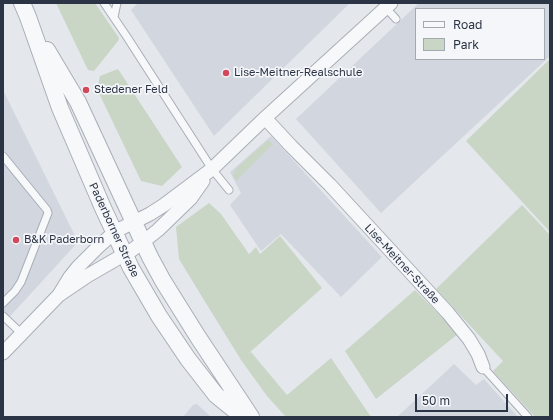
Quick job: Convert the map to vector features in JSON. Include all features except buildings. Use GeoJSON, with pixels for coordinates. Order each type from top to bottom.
{"type":"FeatureCollection","features":[{"type":"Feature","properties":{"kind":"street"},"geometry":{"type":"LineString","coordinates":[[3,353],[59,294],[78,267],[98,247],[114,233],[150,214],[172,200],[212,169],[265,118],[388,6]]}},
{"type":"Feature","properties":{"kind":"street","name":"Paderborner Straße"},"geometry":{"type":"LineString","coordinates":[[25,10],[78,102],[153,263],[198,337],[251,417]]}},
{"type":"Feature","properties":{"kind":"street","name":"Paderborner Straße"},"geometry":{"type":"LineString","coordinates":[[25,10],[60,108],[114,233],[131,268],[144,292],[188,359],[216,395],[243,417]]}},
{"type":"Feature","properties":{"kind":"street","name":"Lise-Meitner-Straße"},"geometry":{"type":"LineString","coordinates":[[265,118],[330,185],[448,313],[469,339],[478,354],[483,367]]}},
{"type":"Feature","properties":{"kind":"street"},"geometry":{"type":"LineString","coordinates":[[59,294],[125,254],[158,230],[191,198],[212,169]]}},
{"type":"Feature","properties":{"kind":"lane"},"geometry":{"type":"LineString","coordinates":[[104,3],[212,169],[229,190]]}},
{"type":"Feature","properties":{"kind":"lane"},"geometry":{"type":"LineString","coordinates":[[114,17],[117,3]]}},
{"type":"Feature","properties":{"kind":"lane"},"geometry":{"type":"LineString","coordinates":[[388,6],[396,19]]}},
{"type":"Feature","properties":{"kind":"lane"},"geometry":{"type":"LineString","coordinates":[[3,156],[48,213],[21,282],[15,291],[3,303]]}},
{"type":"Feature","properties":{"kind":"lane"},"geometry":{"type":"LineString","coordinates":[[3,316],[21,333]]}},
{"type":"Feature","properties":{"kind":"lane","name":"Lise-Meitner-Straße"},"geometry":{"type":"LineString","coordinates":[[483,367],[528,417]]}},
{"type":"Feature","properties":{"kind":"shaded area","name":"Lise-Meitner-Realschule"},"geometry":{"type":"Polygon","coordinates":[[[138,3],[350,3],[214,136],[131,10],[138,3]]]}},
{"type":"Feature","properties":{"kind":"shaded area"},"geometry":{"type":"Polygon","coordinates":[[[419,3],[550,3],[550,56],[381,213],[296,119],[419,3]]]}},
{"type":"Feature","properties":{"kind":"shaded area"},"geometry":{"type":"Polygon","coordinates":[[[3,90],[78,242],[3,324],[3,90]]]}},
{"type":"Feature","properties":{"kind":"shaded area"},"geometry":{"type":"Polygon","coordinates":[[[271,136],[382,257],[341,297],[281,234],[261,251],[230,205],[241,193],[230,172],[271,136]]]}},
{"type":"Feature","properties":{"kind":"shaded area"},"geometry":{"type":"Polygon","coordinates":[[[454,364],[476,385],[484,379],[518,417],[397,417],[454,364]]]}},
{"type":"Feature","properties":{"kind":"shaded area"},"geometry":{"type":"Polygon","coordinates":[[[197,404],[211,417],[183,417],[193,405],[197,404]]]}},
{"type":"Feature","properties":{"kind":"green space"},"geometry":{"type":"Polygon","coordinates":[[[56,3],[95,3],[119,38],[94,71],[88,70],[56,3]]]}},
{"type":"Feature","properties":{"kind":"green space"},"geometry":{"type":"Polygon","coordinates":[[[550,59],[550,232],[466,141],[550,59]]]}},
{"type":"Feature","properties":{"kind":"green space"},"geometry":{"type":"Polygon","coordinates":[[[118,69],[182,167],[162,186],[141,181],[97,89],[100,76],[118,69]]]}},
{"type":"Feature","properties":{"kind":"green space"},"geometry":{"type":"Polygon","coordinates":[[[268,140],[273,144],[236,181],[233,175],[237,168],[268,140]]]}},
{"type":"Feature","properties":{"kind":"green space"},"geometry":{"type":"Polygon","coordinates":[[[209,203],[221,214],[249,254],[204,300],[179,259],[176,227],[209,203]]]}},
{"type":"Feature","properties":{"kind":"green space"},"geometry":{"type":"Polygon","coordinates":[[[522,205],[550,235],[550,417],[535,417],[493,371],[503,361],[436,289],[522,205]]]}},
{"type":"Feature","properties":{"kind":"green space"},"geometry":{"type":"Polygon","coordinates":[[[280,236],[322,288],[248,354],[251,352],[287,395],[331,358],[371,417],[286,417],[267,396],[241,360],[204,300],[256,247],[260,254],[280,236]]]}},
{"type":"Feature","properties":{"kind":"green space"},"geometry":{"type":"Polygon","coordinates":[[[415,290],[458,334],[376,399],[345,351],[415,290]]]}},
{"type":"Feature","properties":{"kind":"place","name":"Lise-Meitner-Realschule"},"geometry":{"type":"Point","coordinates":[226,73]}},
{"type":"Feature","properties":{"kind":"place","name":"Stedener Feld"},"geometry":{"type":"Point","coordinates":[86,90]}},
{"type":"Feature","properties":{"kind":"place","name":"B&K Paderborn"},"geometry":{"type":"Point","coordinates":[16,240]}}]}
